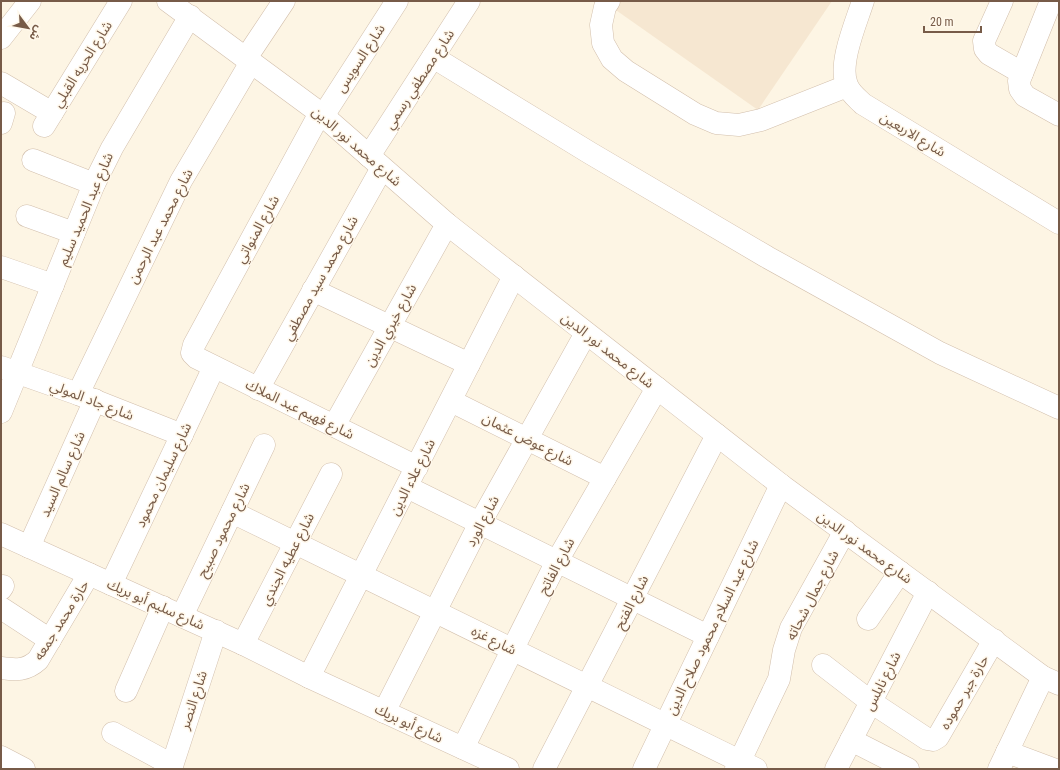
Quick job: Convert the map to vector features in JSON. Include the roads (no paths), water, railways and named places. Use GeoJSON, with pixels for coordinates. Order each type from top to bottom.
{"type":"FeatureCollection","features":[{"type":"Feature","properties":{"kind":"street"},"geometry":{"type":"LineString","coordinates":[[1,38],[30,1]]}},
{"type":"Feature","properties":{"kind":"street","name":"شارع الحريه القبلي"},"geometry":{"type":"LineString","coordinates":[[1,83],[48,120],[121,1]]}},
{"type":"Feature","properties":{"kind":"street","name":"شارع محمد نور الدين"},"geometry":{"type":"LineString","coordinates":[[168,1],[321,114],[447,224],[781,485],[1051,680]]}},
{"type":"Feature","properties":{"kind":"street","name":"شارع محمد عبد الرحمن"},"geometry":{"type":"LineString","coordinates":[[86,397],[181,181],[284,1]]}},
{"type":"Feature","properties":{"kind":"street","name":"شارع السويس"},"geometry":{"type":"LineString","coordinates":[[321,114],[397,1]]}},
{"type":"Feature","properties":{"kind":"street","name":"شارع مصطفي رسمي"},"geometry":{"type":"LineString","coordinates":[[375,162],[433,57],[469,1]]}},
{"type":"Feature","properties":{"kind":"street"},"geometry":{"type":"LineString","coordinates":[[609,1],[605,7],[601,25],[603,43],[612,59],[626,71],[695,114],[716,123],[739,124],[761,120],[847,86],[844,74],[844,62],[863,1]]}},
{"type":"Feature","properties":{"kind":"street"},"geometry":{"type":"LineString","coordinates":[[1002,1],[984,41],[985,49],[989,54],[1022,73]]}},
{"type":"Feature","properties":{"kind":"street"},"geometry":{"type":"LineString","coordinates":[[1052,1],[1019,80],[1020,89],[1025,96],[1059,115]]}},
{"type":"Feature","properties":{"kind":"street","name":"شارع عبد الحميد سليم"},"geometry":{"type":"LineString","coordinates":[[1,412],[9,369],[52,286],[94,184],[112,148],[190,16]]}},
{"type":"Feature","properties":{"kind":"street"},"geometry":{"type":"LineString","coordinates":[[433,57],[590,153],[781,264],[940,353],[1059,408]]}},
{"type":"Feature","properties":{"kind":"street","name":"شارع الاربعين"},"geometry":{"type":"LineString","coordinates":[[847,86],[854,96],[863,104],[1059,223]]}},
{"type":"Feature","properties":{"kind":"street","name":"شارع المنواتي"},"geometry":{"type":"LineString","coordinates":[[194,345],[321,114]]}},
{"type":"Feature","properties":{"kind":"street"},"geometry":{"type":"LineString","coordinates":[[33,160],[94,184]]}},
{"type":"Feature","properties":{"kind":"street","name":"شارع محمد سيد مصطفي"},"geometry":{"type":"LineString","coordinates":[[258,389],[313,290],[375,162]]}},
{"type":"Feature","properties":{"kind":"street"},"geometry":{"type":"LineString","coordinates":[[27,216],[74,233]]}},
{"type":"Feature","properties":{"kind":"street","name":"شارع خيري الدين"},"geometry":{"type":"LineString","coordinates":[[334,426],[447,224]]}},
{"type":"Feature","properties":{"kind":"street"},"geometry":{"type":"LineString","coordinates":[[1,267],[52,286]]}},
{"type":"Feature","properties":{"kind":"street","name":"شارع علاء الدين"},"geometry":{"type":"LineString","coordinates":[[309,677],[514,276]]}},
{"type":"Feature","properties":{"kind":"street"},"geometry":{"type":"LineString","coordinates":[[313,290],[469,364]]}},
{"type":"Feature","properties":{"kind":"street","name":"شارع الورد"},"geometry":{"type":"LineString","coordinates":[[384,712],[480,523],[586,332]]}},
{"type":"Feature","properties":{"kind":"street","name":"شارع فهيم عبد الملاك"},"geometry":{"type":"LineString","coordinates":[[194,345],[192,352],[197,358],[417,467]]}},
{"type":"Feature","properties":{"kind":"street","name":"شارع سليمان محمود"},"geometry":{"type":"LineString","coordinates":[[111,584],[214,367]]}},
{"type":"Feature","properties":{"kind":"street","name":"شارع جاد المولي"},"geometry":{"type":"LineString","coordinates":[[9,369],[86,397],[182,435]]}},
{"type":"Feature","properties":{"kind":"street","name":"شارع الفاتح"},"geometry":{"type":"LineString","coordinates":[[473,758],[513,649],[557,561],[657,388]]}},
{"type":"Feature","properties":{"kind":"street","name":"شارع سالم السيد"},"geometry":{"type":"LineString","coordinates":[[29,547],[86,397]]}},
{"type":"Feature","properties":{"kind":"street","name":"شارع عوض عثمان"},"geometry":{"type":"LineString","coordinates":[[450,401],[605,478]]}},
{"type":"Feature","properties":{"kind":"street","name":"شارع الفتح"},"geometry":{"type":"LineString","coordinates":[[544,769],[717,435]]}},
{"type":"Feature","properties":{"kind":"street","name":"شارع محمود صبيح"},"geometry":{"type":"LineString","coordinates":[[126,691],[232,512],[264,445]]}},
{"type":"Feature","properties":{"kind":"street","name":"شارع عطيه الجندي"},"geometry":{"type":"LineString","coordinates":[[243,644],[330,474]]}},
{"type":"Feature","properties":{"kind":"street","name":"شارع عبد السلام محمود صلاح الدين"},"geometry":{"type":"LineString","coordinates":[[644,769],[781,485]]}},
{"type":"Feature","properties":{"kind":"street"},"geometry":{"type":"LineString","coordinates":[[407,487],[708,636]]}},
{"type":"Feature","properties":{"kind":"street","name":"شارع غزه"},"geometry":{"type":"LineString","coordinates":[[232,512],[665,724],[744,766]]}},
{"type":"Feature","properties":{"kind":"street","name":"شارع جمال شحاته"},"geometry":{"type":"LineString","coordinates":[[744,766],[779,679],[784,650],[791,628],[845,532]]}},
{"type":"Feature","properties":{"kind":"street","name":"شارع سليم أبو بريك"},"geometry":{"type":"LineString","coordinates":[[1,534],[216,631],[309,677]]}},
{"type":"Feature","properties":{"kind":"street"},"geometry":{"type":"LineString","coordinates":[[868,619],[900,572]]}},
{"type":"Feature","properties":{"kind":"street","name":"حارة محمد جمعه"},"geometry":{"type":"LineString","coordinates":[[1,668],[20,670],[32,665],[38,660],[90,574]]}},
{"type":"Feature","properties":{"kind":"street","name":"شارع نابلس"},"geometry":{"type":"LineString","coordinates":[[836,769],[928,592]]}},
{"type":"Feature","properties":{"kind":"street"},"geometry":{"type":"LineString","coordinates":[[1,608],[50,640]]}},
{"type":"Feature","properties":{"kind":"street","name":"شارع النصر"},"geometry":{"type":"LineString","coordinates":[[171,767],[216,631]]}},
{"type":"Feature","properties":{"kind":"street","name":"حارة جبر حموده"},"geometry":{"type":"LineString","coordinates":[[871,702],[927,739],[933,740],[938,737],[994,640]]}},
{"type":"Feature","properties":{"kind":"street"},"geometry":{"type":"LineString","coordinates":[[823,665],[871,702]]}},
{"type":"Feature","properties":{"kind":"street","name":"شارع أبو بريك"},"geometry":{"type":"LineString","coordinates":[[309,677],[384,712],[473,758],[508,769]]}},
{"type":"Feature","properties":{"kind":"street"},"geometry":{"type":"LineString","coordinates":[[1051,680],[1003,760],[1053,769]]}},
{"type":"Feature","properties":{"kind":"street"},"geometry":{"type":"LineString","coordinates":[[113,733],[171,767]]}},
{"type":"Feature","properties":{"kind":"street"},"geometry":{"type":"LineString","coordinates":[[851,740],[908,769]]}},
{"type":"Feature","properties":{"kind":"street"},"geometry":{"type":"LineString","coordinates":[[1,757],[24,769]]}}]}
